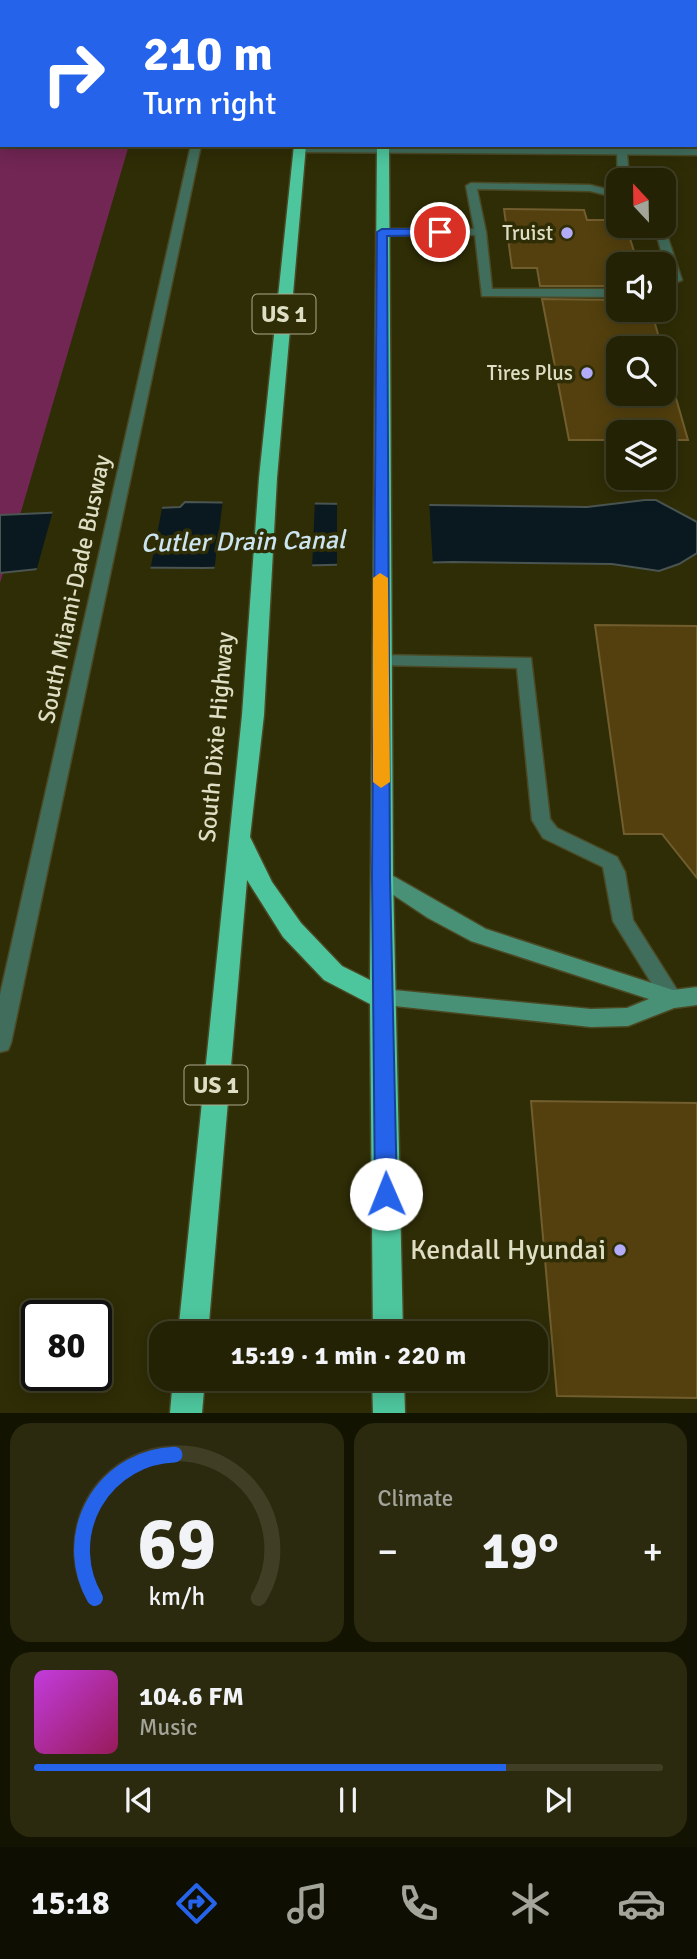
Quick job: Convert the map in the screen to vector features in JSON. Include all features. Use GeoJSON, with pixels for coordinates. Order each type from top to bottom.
{"type":"FeatureCollection","features":[{"type":"Feature","properties":{"kind":"highway","name":"South Dixie Highway"},"geometry":{"type":"LineString","coordinates":[[194,1321],[239,837],[253,715],[268,478],[300,148]]}},
{"type":"Feature","properties":{"kind":"highway"},"geometry":{"type":"LineString","coordinates":[[383,148],[380,474],[381,877],[388,1321]]}},
{"type":"Feature","properties":{"kind":"highway"},"geometry":{"type":"LineString","coordinates":[[239,837],[262,887],[292,930],[333,973],[383,998]]}},
{"type":"Feature","properties":{"kind":"highway"},"geometry":{"type":"LineString","coordinates":[[186,1413],[188,1391]]}},
{"type":"Feature","properties":{"kind":"highway"},"geometry":{"type":"LineString","coordinates":[[388,1391],[388,1413]]}},
{"type":"Feature","properties":{"kind":"street","name":"South Miami-Dade Busway"},"geometry":{"type":"LineString","coordinates":[[0,1043],[196,147]]}},
{"type":"Feature","properties":{"kind":"street"},"geometry":{"type":"LineString","coordinates":[[300,148],[585,148],[622,152],[697,152]]}},
{"type":"Feature","properties":{"kind":"street"},"geometry":{"type":"LineString","coordinates":[[622,152],[623,168]]}},
{"type":"Feature","properties":{"kind":"street"},"geometry":{"type":"LineString","coordinates":[[606,192],[590,188],[471,186],[480,232],[486,293],[606,293]]}},
{"type":"Feature","properties":{"kind":"street"},"geometry":{"type":"LineString","coordinates":[[382,232],[480,232]]}},
{"type":"Feature","properties":{"kind":"street"},"geometry":{"type":"LineString","coordinates":[[381,661],[525,662],[541,820],[550,833],[610,862],[615,872],[623,922],[672,999]]}},
{"type":"Feature","properties":{"kind":"street"},"geometry":{"type":"LineString","coordinates":[[381,877],[417,902],[491,940],[626,979],[672,999]]}},
{"type":"Feature","properties":{"kind":"street"},"geometry":{"type":"LineString","coordinates":[[383,998],[591,1018],[628,1017],[672,999],[697,996]]}},
{"type":"Feature","properties":{"kind":"shaded area"},"geometry":{"type":"Polygon","coordinates":[[[0,147],[128,147],[0,583],[0,147]]]}},
{"type":"Feature","properties":{"kind":"water","name":"Cutler Drain Canal"},"geometry":{"type":"Polygon","coordinates":[[[656,500],[697,522],[697,553],[679,564],[659,571],[612,564],[452,562],[204,568],[57,567],[0,573],[0,515],[180,507],[185,502],[587,507],[656,500]]]}},
{"type":"Feature","properties":{"kind":"pier"},"geometry":{"type":"Polygon","coordinates":[[[223,499],[315,499],[312,570],[214,572],[223,499]]]}},
{"type":"Feature","properties":{"kind":"pier"},"geometry":{"type":"Polygon","coordinates":[[[337,499],[429,500],[433,566],[337,570],[337,499]]]}},
{"type":"Feature","properties":{"kind":"pier"},"geometry":{"type":"Polygon","coordinates":[[[163,503],[150,571],[36,572],[54,507],[163,503]]]}},
{"type":"Feature","properties":{"kind":"building","name":"Truist"},"geometry":{"type":"Polygon","coordinates":[[[504,209],[584,210],[587,220],[606,220],[606,238],[630,238],[634,252],[606,252],[606,286],[540,286],[537,268],[512,268],[504,209]]]}},
{"type":"Feature","properties":{"kind":"building"},"geometry":{"type":"Polygon","coordinates":[[[542,299],[606,300],[606,322],[654,322],[659,336],[606,336],[606,406],[676,406],[676,398],[688,440],[676,440],[676,420],[606,420],[606,440],[569,440],[542,299]]]}},
{"type":"Feature","properties":{"kind":"building"},"geometry":{"type":"Polygon","coordinates":[[[595,625],[697,626],[697,878],[662,834],[624,834],[595,625]]]}},
{"type":"Feature","properties":{"kind":"building","name":"Kendall Hyundai"},"geometry":{"type":"Polygon","coordinates":[[[531,1101],[697,1103],[697,1398],[557,1396],[531,1101]]]}},
{"type":"Feature","properties":{"kind":"slow traffic"},"geometry":{"type":"LineString","coordinates":[[380,578],[381,782]]}},
{"type":"Feature","properties":{"kind":"place","name":"Truist"},"geometry":{"type":"Point","coordinates":[567,233]}},
{"type":"Feature","properties":{"kind":"place","name":"Tires Plus"},"geometry":{"type":"Point","coordinates":[587,373]}},
{"type":"Feature","properties":{"kind":"place","name":"Kendall Hyundai"},"geometry":{"type":"Point","coordinates":[620,1250]}},
{"type":"Feature","properties":{"kind":"route"},"geometry":{"type":"LineString","coordinates":[[386,1194],[381,877],[382,232],[440,232]]}}]}
